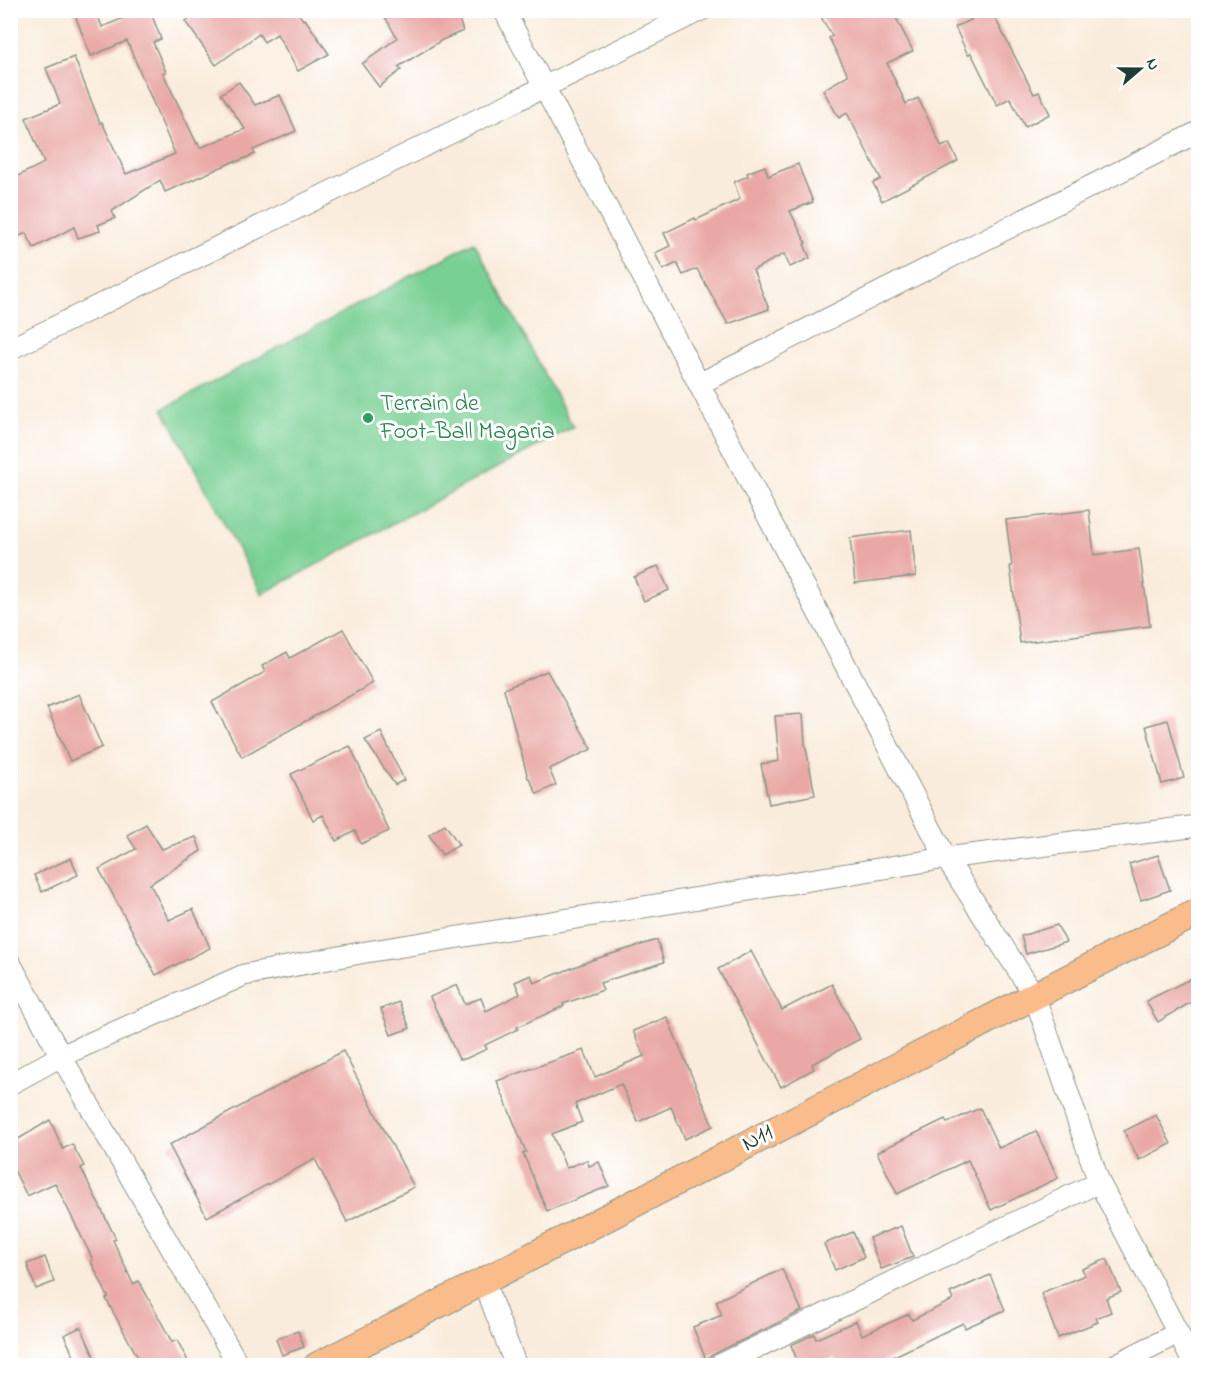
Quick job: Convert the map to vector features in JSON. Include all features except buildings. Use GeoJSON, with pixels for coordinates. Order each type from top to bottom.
{"type":"FeatureCollection","features":[{"type":"Feature","properties":{"kind":"main road","name":"N11"},"geometry":{"type":"LineString","coordinates":[[317,1365],[484,1282],[1198,912]]}},
{"type":"Feature","properties":{"kind":"street"},"geometry":{"type":"LineString","coordinates":[[504,10],[946,858],[1034,995],[1099,1182],[1195,1365]]}},
{"type":"Feature","properties":{"kind":"street"},"geometry":{"type":"LineString","coordinates":[[10,349],[701,10]]}},
{"type":"Feature","properties":{"kind":"street"},"geometry":{"type":"LineString","coordinates":[[699,384],[1198,132]]}},
{"type":"Feature","properties":{"kind":"street"},"geometry":{"type":"LineString","coordinates":[[10,1084],[61,1056],[244,975],[360,953],[946,858],[1198,826]]}},
{"type":"Feature","properties":{"kind":"street"},"geometry":{"type":"LineString","coordinates":[[10,963],[239,1365]]}},
{"type":"Feature","properties":{"kind":"street"},"geometry":{"type":"LineString","coordinates":[[718,1365],[1099,1182]]}},
{"type":"Feature","properties":{"kind":"street"},"geometry":{"type":"LineString","coordinates":[[484,1282],[516,1365]]}},
{"type":"Feature","properties":{"kind":"street"},"geometry":{"type":"LineString","coordinates":[[1113,1365],[1178,1333]]}},
{"type":"Feature","properties":{"kind":"green space","name":"Terrain de Foot-Ball Magaria"},"geometry":{"type":"Polygon","coordinates":[[[474,242],[573,427],[262,594],[163,409],[474,242]]]}},
{"type":"Feature","properties":{"kind":"place","name":"Terrain de Foot-Ball Magaria"},"geometry":{"type":"Point","coordinates":[368,418]}}]}
